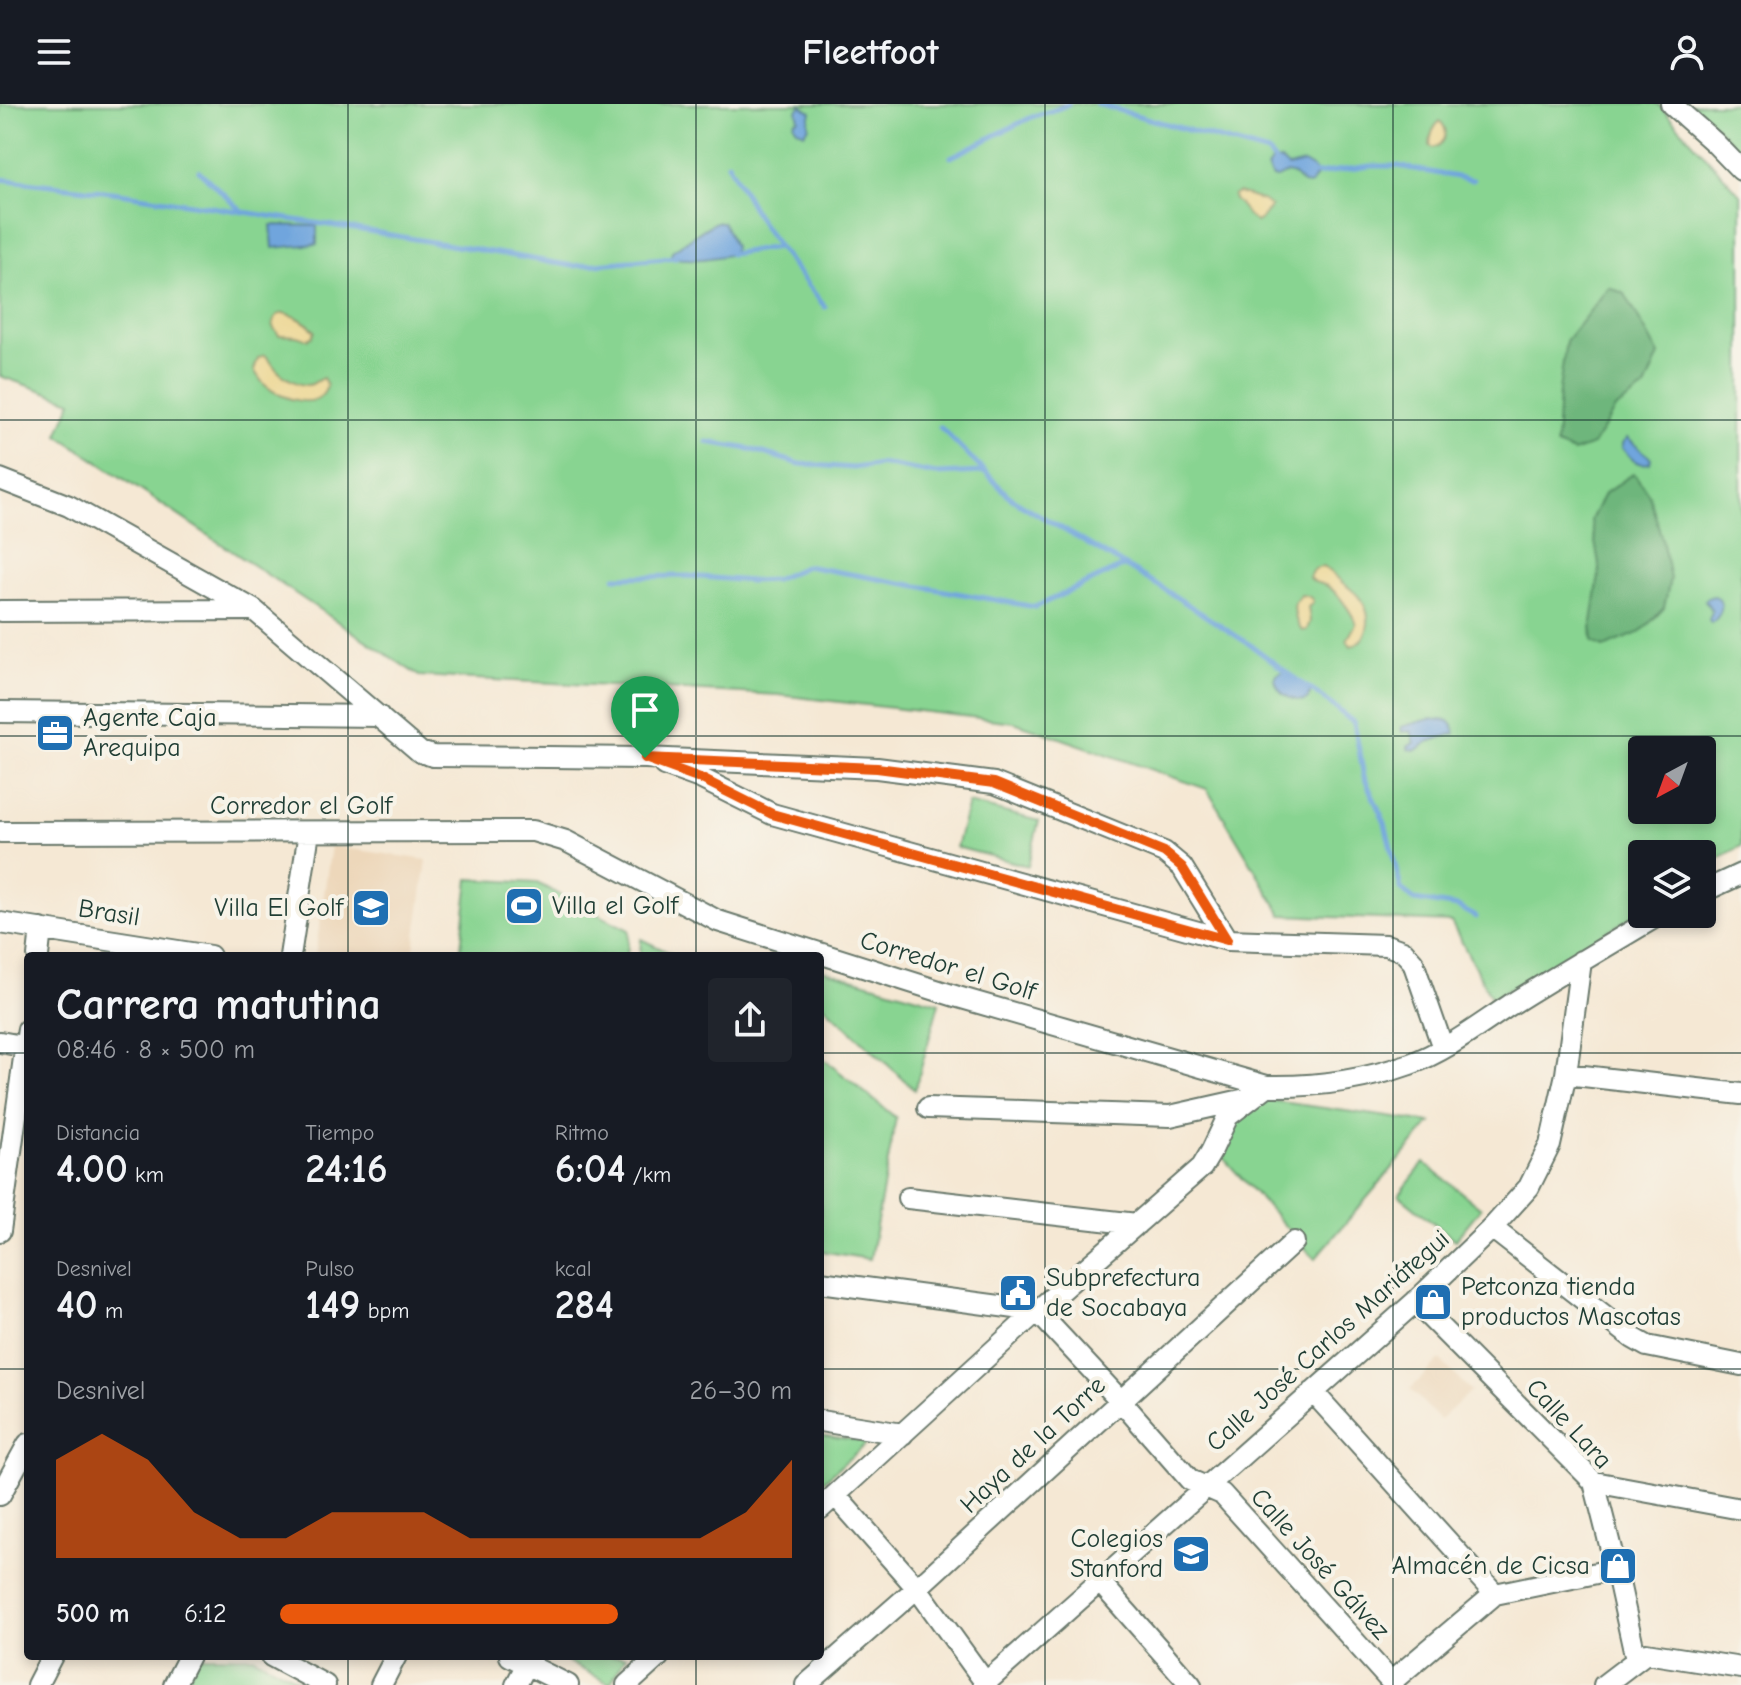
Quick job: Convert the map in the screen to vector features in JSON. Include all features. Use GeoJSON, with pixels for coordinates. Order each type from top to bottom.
{"type":"FeatureCollection","features":[{"type":"Feature","properties":{"kind":"street"},"geometry":{"type":"LineString","coordinates":[[1671,104],[1741,170]]}},
{"type":"Feature","properties":{"kind":"street"},"geometry":{"type":"LineString","coordinates":[[0,479],[69,506],[254,610],[420,752],[433,756],[645,758],[877,768],[994,783],[1164,852],[1182,867],[1227,940]]}},
{"type":"Feature","properties":{"kind":"street"},"geometry":{"type":"LineString","coordinates":[[0,611],[254,610]]}},
{"type":"Feature","properties":{"kind":"street"},"geometry":{"type":"LineString","coordinates":[[0,712],[379,716]]}},
{"type":"Feature","properties":{"kind":"street"},"geometry":{"type":"LineString","coordinates":[[645,758],[700,778],[772,814],[1227,940],[1386,945],[1403,951],[1413,962],[1443,1048]]}},
{"type":"Feature","properties":{"kind":"street","name":"Corredor el Golf"},"geometry":{"type":"LineString","coordinates":[[0,832],[533,831],[566,841],[718,921],[816,952]]}},
{"type":"Feature","properties":{"kind":"street"},"geometry":{"type":"LineString","coordinates":[[291,952],[309,832]]}},
{"type":"Feature","properties":{"kind":"street"},"geometry":{"type":"LineString","coordinates":[[1716,881],[1735,867]]}},
{"type":"Feature","properties":{"kind":"street","name":"Brasil"},"geometry":{"type":"LineString","coordinates":[[0,923],[185,952]]}},
{"type":"Feature","properties":{"kind":"street","name":"Corredor el Golf"},"geometry":{"type":"LineString","coordinates":[[824,955],[1260,1092],[1351,1079],[1411,1064],[1443,1048],[1637,928]]}},
{"type":"Feature","properties":{"kind":"street"},"geometry":{"type":"LineString","coordinates":[[38,952],[41,929]]}},
{"type":"Feature","properties":{"kind":"street","name":"Calle José Carlos Mariátegui"},"geometry":{"type":"LineString","coordinates":[[985,1684],[1415,1302],[1492,1228],[1529,1187],[1550,1145],[1566,1074],[1581,961]]}},
{"type":"Feature","properties":{"kind":"street"},"geometry":{"type":"LineString","coordinates":[[0,1042],[24,1041]]}},
{"type":"Feature","properties":{"kind":"street"},"geometry":{"type":"LineString","coordinates":[[0,1231],[13,1167],[24,1068]]}},
{"type":"Feature","properties":{"kind":"street"},"geometry":{"type":"LineString","coordinates":[[1566,1074],[1741,1094]]}},
{"type":"Feature","properties":{"kind":"street"},"geometry":{"type":"LineString","coordinates":[[928,1108],[1170,1116],[1260,1092]]}},
{"type":"Feature","properties":{"kind":"street"},"geometry":{"type":"LineString","coordinates":[[985,1684],[917,1588],[828,1502],[1037,1311],[1202,1167],[1228,1116],[1260,1092]]}},
{"type":"Feature","properties":{"kind":"street"},"geometry":{"type":"LineString","coordinates":[[908,1198],[1137,1224]]}},
{"type":"Feature","properties":{"kind":"street"},"geometry":{"type":"LineString","coordinates":[[1492,1228],[1647,1346],[1741,1365]]}},
{"type":"Feature","properties":{"kind":"street","name":"Haya de la Torre"},"geometry":{"type":"LineString","coordinates":[[806,1685],[917,1588],[1294,1242]]}},
{"type":"Feature","properties":{"kind":"street"},"geometry":{"type":"LineString","coordinates":[[824,1283],[1037,1311]]}},
{"type":"Feature","properties":{"kind":"street","name":"Calle Lara"},"geometry":{"type":"LineString","coordinates":[[1415,1302],[1594,1482],[1636,1660]]}},
{"type":"Feature","properties":{"kind":"street","name":"Calle José Gálvez"},"geometry":{"type":"LineString","coordinates":[[1037,1311],[1190,1480],[1222,1494],[1392,1684]]}},
{"type":"Feature","properties":{"kind":"street"},"geometry":{"type":"LineString","coordinates":[[1313,1392],[1495,1594]]}},
{"type":"Feature","properties":{"kind":"street"},"geometry":{"type":"LineString","coordinates":[[824,1422],[903,1434]]}},
{"type":"Feature","properties":{"kind":"street"},"geometry":{"type":"LineString","coordinates":[[0,1495],[24,1451]]}},
{"type":"Feature","properties":{"kind":"street"},"geometry":{"type":"LineString","coordinates":[[1594,1482],[1741,1509]]}},
{"type":"Feature","properties":{"kind":"street"},"geometry":{"type":"LineString","coordinates":[[1392,1684],[1495,1594],[1616,1569]]}},
{"type":"Feature","properties":{"kind":"street"},"geometry":{"type":"LineString","coordinates":[[1100,1582],[1191,1685]]}},
{"type":"Feature","properties":{"kind":"street"},"geometry":{"type":"LineString","coordinates":[[1604,1685],[1646,1653],[1741,1668]]}},
{"type":"Feature","properties":{"kind":"street"},"geometry":{"type":"LineString","coordinates":[[37,1685],[50,1660]]}},
{"type":"Feature","properties":{"kind":"street"},"geometry":{"type":"LineString","coordinates":[[174,1685],[187,1660]]}},
{"type":"Feature","properties":{"kind":"street"},"geometry":{"type":"LineString","coordinates":[[278,1660],[325,1685]]}},
{"type":"Feature","properties":{"kind":"street"},"geometry":{"type":"LineString","coordinates":[[381,1685],[394,1660]]}},
{"type":"Feature","properties":{"kind":"street"},"geometry":{"type":"LineString","coordinates":[[516,1685],[523,1660]]}},
{"type":"Feature","properties":{"kind":"street"},"geometry":{"type":"LineString","coordinates":[[525,1660],[568,1685]]}},
{"type":"Feature","properties":{"kind":"street"},"geometry":{"type":"LineString","coordinates":[[627,1685],[655,1660]]}},
{"type":"Feature","properties":{"kind":"shaded area","name":"Villa El Golf"},"geometry":{"type":"Polygon","coordinates":[[[331,846],[427,860],[414,952],[316,952],[331,846]]]}},
{"type":"Feature","properties":{"kind":"shaded area"},"geometry":{"type":"Polygon","coordinates":[[[1440,1360],[1471,1391],[1440,1420],[1410,1389],[1440,1360]]]}},
{"type":"Feature","properties":{"kind":"green space"},"geometry":{"type":"Polygon","coordinates":[[[0,104],[1658,104],[1741,195],[1741,846],[1716,860],[1716,840],[1628,840],[1628,919],[1492,999],[1451,922],[1282,915],[1207,789],[1014,722],[779,695],[419,676],[58,435],[72,401],[0,376],[0,104]]]}},
{"type":"Feature","properties":{"kind":"green space"},"geometry":{"type":"Polygon","coordinates":[[[1692,104],[1741,104],[1741,151],[1692,104]]]}},
{"type":"Feature","properties":{"kind":"green space"},"geometry":{"type":"Polygon","coordinates":[[[1609,287],[1625,294],[1659,355],[1645,388],[1615,409],[1593,445],[1573,452],[1556,445],[1566,341],[1609,287]]]}},
{"type":"Feature","properties":{"kind":"green space"},"geometry":{"type":"Polygon","coordinates":[[[1634,473],[1649,495],[1670,579],[1664,608],[1641,632],[1604,647],[1593,642],[1592,622],[1600,569],[1591,520],[1604,494],[1634,473]]]}},
{"type":"Feature","properties":{"kind":"green space"},"geometry":{"type":"Polygon","coordinates":[[[968,803],[1039,821],[1028,866],[956,847],[968,803]]]}},
{"type":"Feature","properties":{"kind":"green space","name":"Villa el Golf"},"geometry":{"type":"Polygon","coordinates":[[[469,879],[537,883],[629,930],[627,952],[460,952],[469,879]]]}},
{"type":"Feature","properties":{"kind":"green space"},"geometry":{"type":"Polygon","coordinates":[[[641,939],[668,952],[640,952],[641,939]]]}},
{"type":"Feature","properties":{"kind":"green space"},"geometry":{"type":"Polygon","coordinates":[[[824,970],[939,1003],[915,1090],[824,1006],[824,970]]]}},
{"type":"Feature","properties":{"kind":"green space"},"geometry":{"type":"Polygon","coordinates":[[[824,1059],[896,1118],[870,1259],[824,1252],[824,1059]]]}},
{"type":"Feature","properties":{"kind":"green space"},"geometry":{"type":"Polygon","coordinates":[[[1267,1100],[1431,1123],[1315,1259],[1224,1159],[1227,1137],[1235,1122],[1267,1100]]]}},
{"type":"Feature","properties":{"kind":"green space"},"geometry":{"type":"Polygon","coordinates":[[[1424,1163],[1481,1208],[1455,1240],[1399,1195],[1424,1163]]]}},
{"type":"Feature","properties":{"kind":"green space"},"geometry":{"type":"Polygon","coordinates":[[[824,1436],[868,1442],[824,1480],[824,1436]]]}},
{"type":"Feature","properties":{"kind":"green space"},"geometry":{"type":"Polygon","coordinates":[[[197,1660],[261,1660],[308,1685],[184,1685],[197,1660]]]}},
{"type":"Feature","properties":{"kind":"green space"},"geometry":{"type":"Polygon","coordinates":[[[565,1660],[624,1660],[610,1684],[565,1660]]]}},
{"type":"Feature","properties":{"kind":"sand"},"geometry":{"type":"Polygon","coordinates":[[[1440,121],[1445,137],[1441,144],[1433,148],[1430,146],[1431,135],[1440,121]]]}},
{"type":"Feature","properties":{"kind":"sand"},"geometry":{"type":"Polygon","coordinates":[[[1238,193],[1264,201],[1271,207],[1256,222],[1234,200],[1233,196],[1238,193]]]}},
{"type":"Feature","properties":{"kind":"sand"},"geometry":{"type":"Polygon","coordinates":[[[284,313],[315,331],[312,337],[279,335],[273,327],[274,320],[284,313]]]}},
{"type":"Feature","properties":{"kind":"sand"},"geometry":{"type":"Polygon","coordinates":[[[265,355],[280,373],[298,383],[308,385],[323,378],[327,385],[323,394],[317,399],[300,401],[273,391],[254,370],[258,358],[265,355]]]}},
{"type":"Feature","properties":{"kind":"sand"},"geometry":{"type":"Polygon","coordinates":[[[1322,567],[1355,592],[1366,609],[1367,631],[1351,646],[1347,640],[1356,624],[1348,609],[1331,589],[1309,578],[1314,570],[1322,567]]]}},
{"type":"Feature","properties":{"kind":"sand"},"geometry":{"type":"Polygon","coordinates":[[[1301,595],[1313,600],[1308,607],[1310,621],[1307,630],[1302,631],[1296,621],[1294,607],[1301,595]]]}},
{"type":"Feature","properties":{"kind":"water"},"geometry":{"type":"Polygon","coordinates":[[[801,105],[811,112],[809,127],[804,133],[794,124],[799,119],[797,110],[801,105]]]}},
{"type":"Feature","properties":{"kind":"water"},"geometry":{"type":"Polygon","coordinates":[[[1273,160],[1281,161],[1288,167],[1304,163],[1317,174],[1310,185],[1287,173],[1272,177],[1267,168],[1273,160]]]}},
{"type":"Feature","properties":{"kind":"water"},"geometry":{"type":"Polygon","coordinates":[[[716,222],[723,222],[734,246],[733,254],[695,259],[671,257],[672,251],[716,222]]]}},
{"type":"Feature","properties":{"kind":"water"},"geometry":{"type":"Polygon","coordinates":[[[271,225],[317,226],[317,244],[273,248],[271,225]]]}},
{"type":"Feature","properties":{"kind":"water"},"geometry":{"type":"Polygon","coordinates":[[[1627,438],[1651,458],[1650,463],[1637,462],[1628,455],[1622,448],[1627,438]]]}},
{"type":"Feature","properties":{"kind":"water"},"geometry":{"type":"Polygon","coordinates":[[[1715,596],[1721,603],[1721,610],[1711,623],[1712,611],[1705,600],[1715,596]]]}},
{"type":"Feature","properties":{"kind":"water"},"geometry":{"type":"Polygon","coordinates":[[[1284,671],[1311,690],[1308,698],[1304,701],[1289,698],[1282,692],[1275,679],[1284,671]]]}},
{"type":"Feature","properties":{"kind":"water"},"geometry":{"type":"Polygon","coordinates":[[[1430,719],[1449,721],[1455,733],[1428,742],[1417,750],[1408,749],[1415,743],[1411,731],[1402,732],[1401,727],[1430,719]]]}},
{"type":"Feature","properties":{"kind":"waterway"},"geometry":{"type":"LineString","coordinates":[[951,157],[1032,117],[1068,104]]}},
{"type":"Feature","properties":{"kind":"waterway"},"geometry":{"type":"LineString","coordinates":[[1097,104],[1268,153],[1276,163]]}},
{"type":"Feature","properties":{"kind":"waterway"},"geometry":{"type":"LineString","coordinates":[[728,163],[758,218],[825,307]]}},
{"type":"Feature","properties":{"kind":"waterway"},"geometry":{"type":"LineString","coordinates":[[1311,173],[1398,166],[1473,180]]}},
{"type":"Feature","properties":{"kind":"waterway"},"geometry":{"type":"LineString","coordinates":[[199,171],[242,211]]}},
{"type":"Feature","properties":{"kind":"waterway"},"geometry":{"type":"LineString","coordinates":[[0,179],[120,193],[573,266],[676,257]]}},
{"type":"Feature","properties":{"kind":"waterway"},"geometry":{"type":"LineString","coordinates":[[730,254],[778,247]]}},
{"type":"Feature","properties":{"kind":"waterway"},"geometry":{"type":"LineString","coordinates":[[940,427],[1012,499],[1159,586],[1252,646],[1354,723],[1364,777],[1385,823],[1401,889],[1414,900],[1458,907],[1476,917]]}},
{"type":"Feature","properties":{"kind":"waterway"},"geometry":{"type":"LineString","coordinates":[[707,442],[750,449],[800,464],[853,468],[883,464],[936,474],[985,472]]}},
{"type":"Feature","properties":{"kind":"waterway"},"geometry":{"type":"LineString","coordinates":[[615,577],[775,580],[806,566],[1035,607],[1124,566]]}},
{"type":"Feature","properties":{"kind":"place","name":"Agente Caja Arequipa"},"geometry":{"type":"Point","coordinates":[55,733]}},
{"type":"Feature","properties":{"kind":"place","name":"Villa el Golf"},"geometry":{"type":"Point","coordinates":[524,906]}},
{"type":"Feature","properties":{"kind":"place","name":"Villa El Golf"},"geometry":{"type":"Point","coordinates":[371,908]}},
{"type":"Feature","properties":{"kind":"place","name":"Subprefectura de Socabaya"},"geometry":{"type":"Point","coordinates":[1018,1293]}},
{"type":"Feature","properties":{"kind":"place","name":"Petconza tienda productos Mascotas"},"geometry":{"type":"Point","coordinates":[1433,1302]}},
{"type":"Feature","properties":{"kind":"place","name":"Colegios Stanford"},"geometry":{"type":"Point","coordinates":[1191,1554]}},
{"type":"Feature","properties":{"kind":"place","name":"Almacén de Cicsa"},"geometry":{"type":"Point","coordinates":[1618,1566]}},
{"type":"Feature","properties":{"kind":"route"},"geometry":{"type":"LineString","coordinates":[[645,758],[877,768],[994,783],[1164,852],[1182,867],[1227,940],[772,814],[700,778],[645,758]]}}]}
